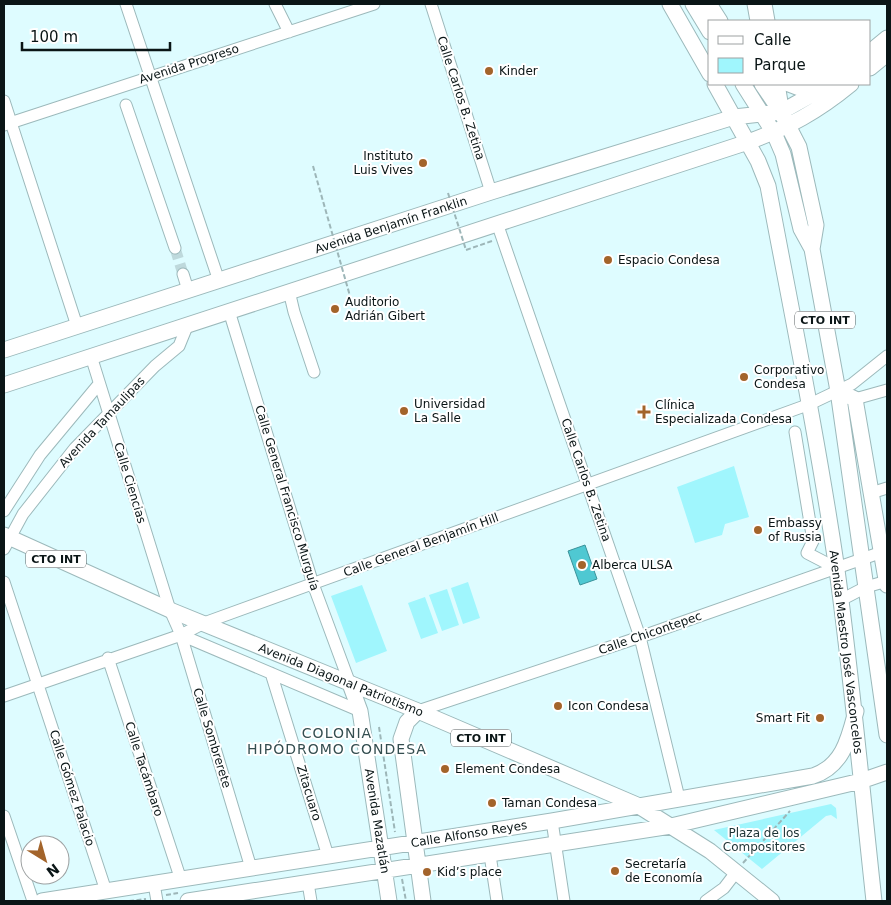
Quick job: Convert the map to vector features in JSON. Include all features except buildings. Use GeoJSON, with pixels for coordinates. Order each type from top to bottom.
{"type":"FeatureCollection","features":[{"type":"Feature","properties":{"kind":"main road"},"geometry":{"type":"LineString","coordinates":[[670,4],[708,70]]}},
{"type":"Feature","properties":{"kind":"main road"},"geometry":{"type":"LineString","coordinates":[[694,4],[708,28]]}},
{"type":"Feature","properties":{"kind":"main road"},"geometry":{"type":"LineString","coordinates":[[709,4],[719,20]]}},
{"type":"Feature","properties":{"kind":"main road"},"geometry":{"type":"LineString","coordinates":[[764,4],[767,20]]}},
{"type":"Feature","properties":{"kind":"main road"},"geometry":{"type":"LineString","coordinates":[[871,51],[887,38]]}},
{"type":"Feature","properties":{"kind":"main road"},"geometry":{"type":"LineString","coordinates":[[871,67],[887,54]]}},
{"type":"Feature","properties":{"kind":"main road","name":"CTO INT"},"geometry":{"type":"LineString","coordinates":[[717,85],[748,142]]}},
{"type":"Feature","properties":{"kind":"main road","name":"CTO INT"},"geometry":{"type":"LineString","coordinates":[[743,85],[774,133],[786,160],[801,229],[812,249],[838,391],[887,735]]}},
{"type":"Feature","properties":{"kind":"main road"},"geometry":{"type":"LineString","coordinates":[[791,85],[802,89],[828,86]]}},
{"type":"Feature","properties":{"kind":"main road"},"geometry":{"type":"LineString","coordinates":[[4,385],[774,133],[823,107],[850,85]]}},
{"type":"Feature","properties":{"kind":"main road"},"geometry":{"type":"LineString","coordinates":[[768,86],[781,112],[828,86]]}},
{"type":"Feature","properties":{"kind":"main road","name":"Avenida Benjamín Franklin"},"geometry":{"type":"LineString","coordinates":[[4,350],[492,192],[734,117],[781,112]]}},
{"type":"Feature","properties":{"kind":"main road","name":"CTO INT"},"geometry":{"type":"LineString","coordinates":[[781,112],[790,126],[799,147],[809,189],[816,225],[812,249]]}},
{"type":"Feature","properties":{"kind":"main road","name":"Avenida Maestro José Vasconcelos"},"geometry":{"type":"LineString","coordinates":[[748,142],[768,186],[810,404],[841,600],[856,711],[861,781],[874,901]]}},
{"type":"Feature","properties":{"kind":"main road"},"geometry":{"type":"LineString","coordinates":[[838,391],[855,399],[887,582]]}},
{"type":"Feature","properties":{"kind":"main road","name":"Avenida Diagonal Patriotismo"},"geometry":{"type":"LineString","coordinates":[[6,541],[418,711],[637,806],[672,826],[737,871],[772,901]]}},
{"type":"Feature","properties":{"kind":"main road","name":"Avenida Mazatlán"},"geometry":{"type":"LineString","coordinates":[[350,684],[360,711],[389,901]]}},
{"type":"Feature","properties":{"kind":"main road"},"geometry":{"type":"LineString","coordinates":[[418,711],[407,722],[401,739],[423,901]]}},
{"type":"Feature","properties":{"kind":"main road","name":"Calle Alfonso Reyes"},"geometry":{"type":"LineString","coordinates":[[42,901],[552,821],[822,773],[837,761],[843,752],[848,742],[856,711]]}},
{"type":"Feature","properties":{"kind":"main road","name":"Calle Alfonso Reyes"},"geometry":{"type":"LineString","coordinates":[[188,901],[239,897],[308,882],[672,826],[861,781],[887,772]]}},
{"type":"Feature","properties":{"kind":"street"},"geometry":{"type":"LineString","coordinates":[[126,4],[219,280]]}},
{"type":"Feature","properties":{"kind":"street"},"geometry":{"type":"LineString","coordinates":[[275,4],[289,32]]}},
{"type":"Feature","properties":{"kind":"street","name":"Avenida Progreso"},"geometry":{"type":"LineString","coordinates":[[7,124],[374,4]]}},
{"type":"Feature","properties":{"kind":"street","name":"Calle Carlos B. Zetina"},"geometry":{"type":"LineString","coordinates":[[431,4],[492,192]]}},
{"type":"Feature","properties":{"kind":"street"},"geometry":{"type":"LineString","coordinates":[[753,4],[756,20]]}},
{"type":"Feature","properties":{"kind":"street"},"geometry":{"type":"LineString","coordinates":[[762,114],[768,86]]}},
{"type":"Feature","properties":{"kind":"street"},"geometry":{"type":"LineString","coordinates":[[4,101],[7,124],[77,326]]}},
{"type":"Feature","properties":{"kind":"street"},"geometry":{"type":"LineString","coordinates":[[126,105],[175,248]]}},
{"type":"Feature","properties":{"kind":"street","name":"Calle Carlos B. Zetina"},"geometry":{"type":"LineString","coordinates":[[497,223],[640,637],[680,798]]}},
{"type":"Feature","properties":{"kind":"street"},"geometry":{"type":"LineString","coordinates":[[183,274],[188,290]]}},
{"type":"Feature","properties":{"kind":"street"},"geometry":{"type":"LineString","coordinates":[[290,291],[294,312],[314,372]]}},
{"type":"Feature","properties":{"kind":"street","name":"Calle General Francisco Murguía"},"geometry":{"type":"LineString","coordinates":[[229,311],[313,584],[350,684]]}},
{"type":"Feature","properties":{"kind":"street","name":"Avenida Tamaulipas"},"geometry":{"type":"LineString","coordinates":[[6,541],[23,514],[75,448],[155,366],[179,346],[188,324]]}},
{"type":"Feature","properties":{"kind":"street","name":"Calle Ciencias"},"geometry":{"type":"LineString","coordinates":[[91,356],[170,610]]}},
{"type":"Feature","properties":{"kind":"street","name":"Calle General Benjamín Hill"},"geometry":{"type":"LineString","coordinates":[[4,696],[108,658],[181,635],[204,624],[810,404],[852,384],[887,356]]}},
{"type":"Feature","properties":{"kind":"street","name":"Avenida Tamaulipas"},"geometry":{"type":"LineString","coordinates":[[4,511],[40,455],[99,384]]}},
{"type":"Feature","properties":{"kind":"street"},"geometry":{"type":"LineString","coordinates":[[855,399],[887,390]]}},
{"type":"Feature","properties":{"kind":"street"},"geometry":{"type":"LineString","coordinates":[[795,432],[813,541],[807,553],[836,568]]}},
{"type":"Feature","properties":{"kind":"street"},"geometry":{"type":"LineString","coordinates":[[871,493],[887,488]]}},
{"type":"Feature","properties":{"kind":"street","name":"Calle Chicontepec"},"geometry":{"type":"LineString","coordinates":[[418,711],[640,637],[882,552]]}},
{"type":"Feature","properties":{"kind":"street","name":"Calle Gómez Palacio"},"geometry":{"type":"LineString","coordinates":[[4,582],[106,891]]}},
{"type":"Feature","properties":{"kind":"street"},"geometry":{"type":"LineString","coordinates":[[841,600],[866,587],[887,582]]}},
{"type":"Feature","properties":{"kind":"street","name":"Calle Sombrerete"},"geometry":{"type":"LineString","coordinates":[[170,610],[181,635],[251,868]]}},
{"type":"Feature","properties":{"kind":"street"},"geometry":{"type":"LineString","coordinates":[[181,635],[360,711]]}},
{"type":"Feature","properties":{"kind":"street","name":"Calle Tacámbaro"},"geometry":{"type":"LineString","coordinates":[[108,658],[181,880]]}},
{"type":"Feature","properties":{"kind":"street","name":"Zitacuaro"},"geometry":{"type":"LineString","coordinates":[[271,673],[328,856]]}},
{"type":"Feature","properties":{"kind":"street"},"geometry":{"type":"LineString","coordinates":[[4,816],[33,901]]}},
{"type":"Feature","properties":{"kind":"street"},"geometry":{"type":"LineString","coordinates":[[552,821],[564,901]]}},
{"type":"Feature","properties":{"kind":"street"},"geometry":{"type":"LineString","coordinates":[[490,855],[497,901]]}},
{"type":"Feature","properties":{"kind":"street"},"geometry":{"type":"LineString","coordinates":[[706,901],[724,888],[737,871]]}},
{"type":"Feature","properties":{"kind":"street"},"geometry":{"type":"LineString","coordinates":[[308,882],[311,901]]}},
{"type":"Feature","properties":{"kind":"street"},"geometry":{"type":"LineString","coordinates":[[154,884],[157,901]]}},
{"type":"Feature","properties":{"kind":"path"},"geometry":{"type":"LineString","coordinates":[[313,166],[350,296]]}},
{"type":"Feature","properties":{"kind":"path"},"geometry":{"type":"LineString","coordinates":[[448,193],[466,250],[502,237]]}},
{"type":"Feature","properties":{"kind":"path"},"geometry":{"type":"LineString","coordinates":[[379,727],[397,845]]}},
{"type":"Feature","properties":{"kind":"path"},"geometry":{"type":"LineString","coordinates":[[737,871],[793,808]]}},
{"type":"Feature","properties":{"kind":"path"},"geometry":{"type":"LineString","coordinates":[[401,868],[406,901]]}},
{"type":"Feature","properties":{"kind":"green space"},"geometry":{"type":"Polygon","coordinates":[[[734,466],[749,517],[725,524],[722,535],[695,543],[677,487],[734,466]]]}},
{"type":"Feature","properties":{"kind":"green space"},"geometry":{"type":"Polygon","coordinates":[[[468,582],[480,618],[463,624],[451,588],[468,582]]]}},
{"type":"Feature","properties":{"kind":"green space"},"geometry":{"type":"Polygon","coordinates":[[[362,585],[387,651],[356,663],[331,596],[362,585]]]}},
{"type":"Feature","properties":{"kind":"green space"},"geometry":{"type":"Polygon","coordinates":[[[447,589],[459,625],[442,631],[429,595],[447,589]]]}},
{"type":"Feature","properties":{"kind":"green space"},"geometry":{"type":"Polygon","coordinates":[[[425,597],[438,633],[421,639],[408,603],[425,597]]]}},
{"type":"Feature","properties":{"kind":"green space","name":"Plaza de los Compositores"},"geometry":{"type":"Polygon","coordinates":[[[831,804],[836,808],[837,819],[831,815],[826,816],[762,869],[714,830],[831,804]]]}},
{"type":"Feature","properties":{"kind":"shaded area","name":"Alberca ULSA"},"geometry":{"type":"Polygon","coordinates":[[[585,545],[597,579],[580,585],[568,551],[585,545]]]}},
{"type":"Feature","properties":{"kind":"tunnel"},"geometry":{"type":"LineString","coordinates":[[175,248],[183,274]]}},
{"type":"Feature","properties":{"kind":"place","name":"Kinder"},"geometry":{"type":"Point","coordinates":[489,71]}},
{"type":"Feature","properties":{"kind":"place","name":"Instituto Luis Vives"},"geometry":{"type":"Point","coordinates":[423,163]}},
{"type":"Feature","properties":{"kind":"place","name":"Espacio Condesa"},"geometry":{"type":"Point","coordinates":[608,260]}},
{"type":"Feature","properties":{"kind":"place","name":"Auditorio Adrián Gibert"},"geometry":{"type":"Point","coordinates":[335,309]}},
{"type":"Feature","properties":{"kind":"place","name":"Corporativo Condesa"},"geometry":{"type":"Point","coordinates":[744,377]}},
{"type":"Feature","properties":{"kind":"place","name":"Universidad La Salle"},"geometry":{"type":"Point","coordinates":[404,411]}},
{"type":"Feature","properties":{"kind":"place","name":"Clínica Especializada Condesa"},"geometry":{"type":"Point","coordinates":[644,412]}},
{"type":"Feature","properties":{"kind":"place","name":"Embassy of Russia"},"geometry":{"type":"Point","coordinates":[758,530]}},
{"type":"Feature","properties":{"kind":"place","name":"Alberca ULSA"},"geometry":{"type":"Point","coordinates":[582,565]}},
{"type":"Feature","properties":{"kind":"place","name":"Icon Condesa"},"geometry":{"type":"Point","coordinates":[558,706]}},
{"type":"Feature","properties":{"kind":"place","name":"Smart Fit"},"geometry":{"type":"Point","coordinates":[820,718]}},
{"type":"Feature","properties":{"kind":"place","name":"Element Condesa"},"geometry":{"type":"Point","coordinates":[445,769]}},
{"type":"Feature","properties":{"kind":"place","name":"Taman Condesa"},"geometry":{"type":"Point","coordinates":[492,803]}},
{"type":"Feature","properties":{"kind":"place","name":"Secretaría de Economía"},"geometry":{"type":"Point","coordinates":[615,871]}},
{"type":"Feature","properties":{"kind":"place","name":"Kid’s place"},"geometry":{"type":"Point","coordinates":[427,872]}},
{"type":"Feature","properties":{"kind":"district","name":"COLONIA HIPÓDROMO CONDESA"},"geometry":{"type":"Point","coordinates":[337,742]}}]}
